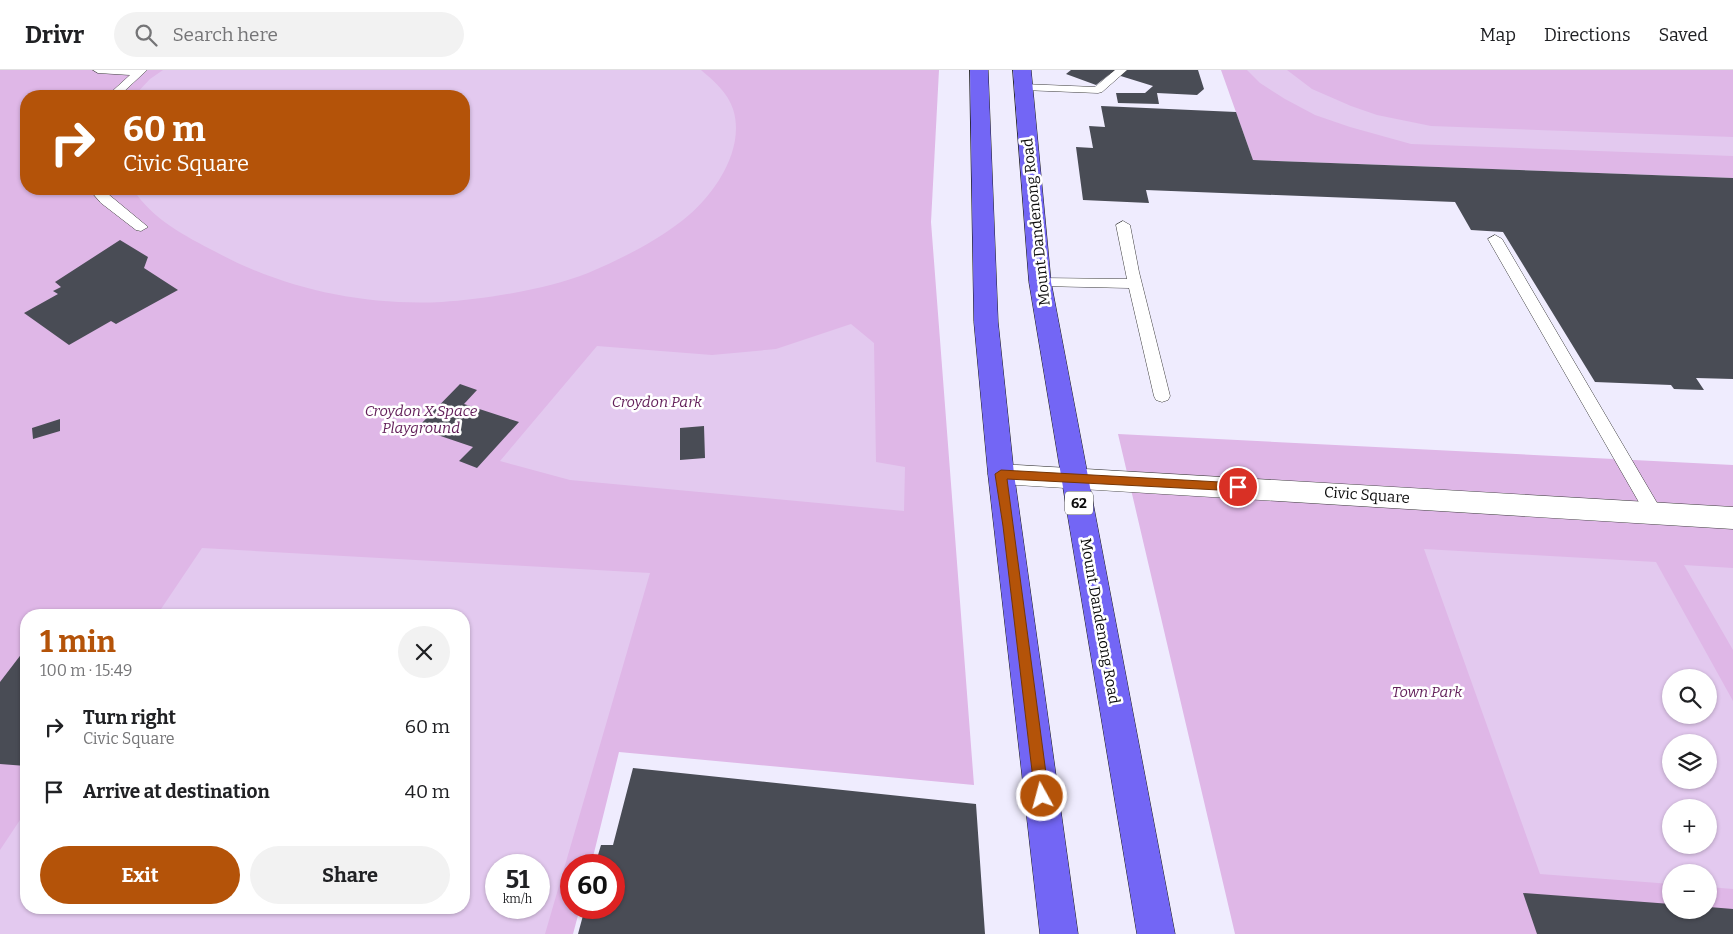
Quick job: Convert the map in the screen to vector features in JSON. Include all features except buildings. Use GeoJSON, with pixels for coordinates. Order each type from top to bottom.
{"type":"FeatureCollection","features":[{"type":"Feature","properties":{"kind":"main road"},"geometry":{"type":"LineString","coordinates":[[979,70],[986,322],[1001,474],[1059,934]]}},
{"type":"Feature","properties":{"kind":"main road","name":"Mount Dandenong Road"},"geometry":{"type":"LineString","coordinates":[[1022,79],[1040,282],[1156,934]]}},
{"type":"Feature","properties":{"kind":"street","name":"Civic Square"},"geometry":{"type":"LineString","coordinates":[[1001,474],[1076,477],[1733,518]]}},
{"type":"Feature","properties":{"kind":"lane"},"geometry":{"type":"LineString","coordinates":[[98,70],[141,71]]}},
{"type":"Feature","properties":{"kind":"lane"},"geometry":{"type":"LineString","coordinates":[[1022,79],[1098,90],[1122,70]]}},
{"type":"Feature","properties":{"kind":"lane"},"geometry":{"type":"LineString","coordinates":[[120,90],[141,71]]}},
{"type":"Feature","properties":{"kind":"lane"},"geometry":{"type":"LineString","coordinates":[[101,195],[141,227]]}},
{"type":"Feature","properties":{"kind":"lane"},"geometry":{"type":"LineString","coordinates":[[1123,226],[1162,396]]}},
{"type":"Feature","properties":{"kind":"lane"},"geometry":{"type":"LineString","coordinates":[[1495,240],[1654,513]]}},
{"type":"Feature","properties":{"kind":"lane"},"geometry":{"type":"LineString","coordinates":[[1040,282],[1135,284]]}},
{"type":"Feature","properties":{"kind":"green space","name":"Croydon Park"},"geometry":{"type":"Polygon","coordinates":[[[0,70],[939,70],[931,222],[974,785],[619,752],[594,854],[560,854],[560,919],[577,919],[573,934],[0,934],[0,70]]]}},
{"type":"Feature","properties":{"kind":"green space"},"geometry":{"type":"Polygon","coordinates":[[[163,70],[701,70],[720,87],[731,103],[736,124],[735,140],[731,155],[716,185],[695,210],[649,243],[588,273],[536,288],[459,301],[413,303],[354,298],[297,285],[242,265],[170,226],[159,218],[137,195],[470,195],[470,90],[140,90],[150,79],[163,70]]]}},
{"type":"Feature","properties":{"kind":"green space"},"geometry":{"type":"Polygon","coordinates":[[[1221,70],[1733,70],[1733,178],[1253,160],[1221,70]]]}},
{"type":"Feature","properties":{"kind":"green space"},"geometry":{"type":"Polygon","coordinates":[[[1247,70],[1287,70],[1312,89],[1351,106],[1377,115],[1431,126],[1733,137],[1733,156],[1411,144],[1315,115],[1260,83],[1247,70]]]}},
{"type":"Feature","properties":{"kind":"green space"},"geometry":{"type":"Polygon","coordinates":[[[851,324],[874,343],[876,462],[905,467],[904,511],[570,480],[500,461],[597,346],[712,355],[776,349],[851,324]]]}},
{"type":"Feature","properties":{"kind":"green space","name":"Town Park"},"geometry":{"type":"Polygon","coordinates":[[[1118,434],[1733,465],[1733,934],[1235,934],[1118,434]]]}},
{"type":"Feature","properties":{"kind":"green space"},"geometry":{"type":"Polygon","coordinates":[[[202,548],[650,573],[568,854],[560,854],[560,882],[550,917],[550,854],[485,854],[485,919],[549,919],[545,934],[0,934],[0,850],[20,820],[20,914],[470,914],[470,609],[161,609],[202,548]]]}},
{"type":"Feature","properties":{"kind":"green space"},"geometry":{"type":"Polygon","coordinates":[[[1424,549],[1656,562],[1715,669],[1662,669],[1662,724],[1717,724],[1717,672],[1733,701],[1733,889],[1717,888],[1717,864],[1662,864],[1662,883],[1540,874],[1424,549]]]}},
{"type":"Feature","properties":{"kind":"green space"},"geometry":{"type":"Polygon","coordinates":[[[1684,565],[1733,568],[1733,650],[1684,565]]]}},
{"type":"Feature","properties":{"kind":"route"},"geometry":{"type":"LineString","coordinates":[[1042,796],[1001,474],[1238,487]]}},
{"type":"Feature","properties":{"kind":"park label","name":"Croydon X Space Playground"},"geometry":{"type":"Point","coordinates":[421,420]}}]}
